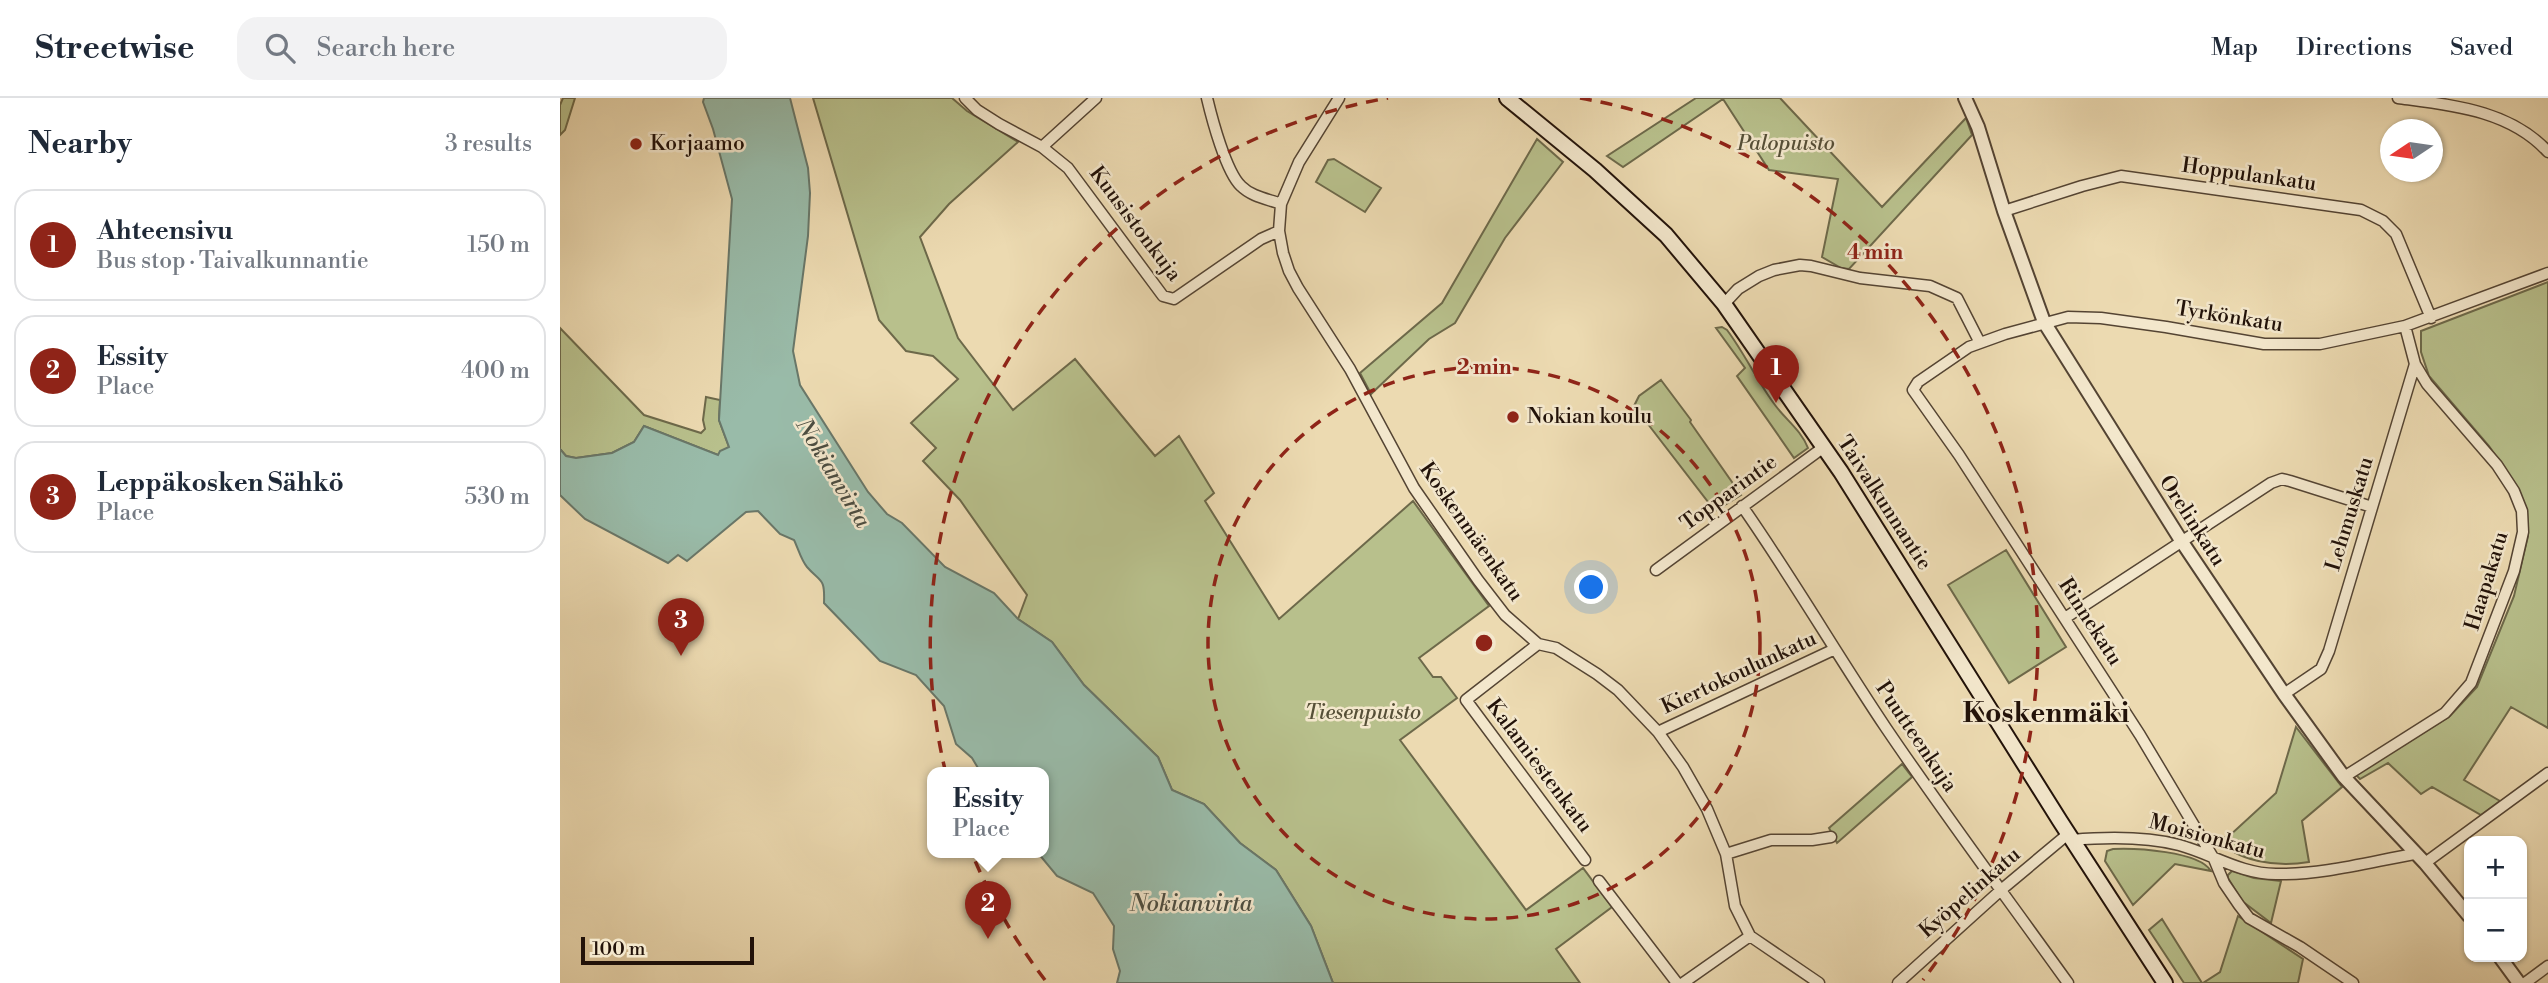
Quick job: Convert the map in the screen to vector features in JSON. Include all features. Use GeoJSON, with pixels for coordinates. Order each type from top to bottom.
{"type":"FeatureCollection","features":[{"type":"Feature","properties":{"kind":"main road","name":"Taivalkunnantie"},"geometry":{"type":"LineString","coordinates":[[1507,98],[1595,170],[1666,235],[1724,304],[1824,447],[2165,983]]}},
{"type":"Feature","properties":{"kind":"street","name":"Kuusistonkuja"},"geometry":{"type":"LineString","coordinates":[[965,98],[977,110],[1042,147],[1078,179],[1163,296],[1170,299],[1174,299],[1261,239],[1279,231]]}},
{"type":"Feature","properties":{"kind":"street"},"geometry":{"type":"LineString","coordinates":[[1042,147],[1096,98]]}},
{"type":"Feature","properties":{"kind":"street"},"geometry":{"type":"LineString","coordinates":[[1207,98],[1231,174],[1252,194],[1281,204]]}},
{"type":"Feature","properties":{"kind":"street","name":"Koskenmäenkatu"},"geometry":{"type":"LineString","coordinates":[[1339,98],[1299,162],[1281,204],[1279,231],[1289,271],[1350,369],[1414,488],[1478,580],[1505,615],[1538,644],[1556,648],[1597,674],[1618,690],[1658,732],[1703,801],[1726,854],[1735,906],[1750,936],[1819,983]]}},
{"type":"Feature","properties":{"kind":"street","name":"Orelinkatu"},"geometry":{"type":"LineString","coordinates":[[1965,98],[1978,127],[2004,211],[2044,323],[2182,542],[2284,694],[2344,777],[2425,863],[2464,910]]}},
{"type":"Feature","properties":{"kind":"street"},"geometry":{"type":"LineString","coordinates":[[2398,98],[2460,103],[2491,114],[2533,138],[2548,152]]}},
{"type":"Feature","properties":{"kind":"street","name":"Hoppulankatu"},"geometry":{"type":"LineString","coordinates":[[2004,211],[2082,186],[2121,177],[2361,210],[2383,221],[2396,234],[2431,318]]}},
{"type":"Feature","properties":{"kind":"street"},"geometry":{"type":"LineString","coordinates":[[1724,304],[1738,289],[1759,275],[1774,270],[1811,266],[1860,278],[1930,286],[1957,298],[1980,342]]}},
{"type":"Feature","properties":{"kind":"street","name":"Tyrkönkatu"},"geometry":{"type":"LineString","coordinates":[[1913,390],[1918,382],[1980,342],[2068,317],[2101,318],[2264,344],[2300,346],[2405,326],[2548,273]]}},
{"type":"Feature","properties":{"kind":"street"},"geometry":{"type":"LineString","coordinates":[[2405,326],[2415,364]]}},
{"type":"Feature","properties":{"kind":"street","name":"Lehmuskatu"},"geometry":{"type":"LineString","coordinates":[[2284,694],[2321,668],[2329,651],[2415,364]]}},
{"type":"Feature","properties":{"kind":"street","name":"Haapakatu"},"geometry":{"type":"LineString","coordinates":[[2344,777],[2445,713],[2471,684],[2514,571],[2524,532],[2522,511],[2514,491],[2497,465],[2427,384],[2415,364]]}},
{"type":"Feature","properties":{"kind":"street","name":"Rinnekatu"},"geometry":{"type":"LineString","coordinates":[[1913,390],[1959,455],[2171,784],[2214,859],[2224,883],[2249,918],[2300,947],[2353,983]]}},
{"type":"Feature","properties":{"kind":"street","name":"Topparintie"},"geometry":{"type":"LineString","coordinates":[[1656,570],[1824,447]]}},
{"type":"Feature","properties":{"kind":"street"},"geometry":{"type":"LineString","coordinates":[[2065,618],[2271,482],[2282,479],[2372,507]]}},
{"type":"Feature","properties":{"kind":"street","name":"Puutteenkuja"},"geometry":{"type":"LineString","coordinates":[[1742,506],[1927,789],[2068,983]]}},
{"type":"Feature","properties":{"kind":"street","name":"Kalamiestenkatu"},"geometry":{"type":"LineString","coordinates":[[1538,644],[1466,700],[1585,860]]}},
{"type":"Feature","properties":{"kind":"street","name":"Kiertokoulunkatu"},"geometry":{"type":"LineString","coordinates":[[1658,732],[1835,649]]}},
{"type":"Feature","properties":{"kind":"street"},"geometry":{"type":"LineString","coordinates":[[2425,863],[2548,773]]}},
{"type":"Feature","properties":{"kind":"street"},"geometry":{"type":"LineString","coordinates":[[1726,854],[1771,840],[1831,837]]}},
{"type":"Feature","properties":{"kind":"street","name":"Moisionkatu"},"geometry":{"type":"LineString","coordinates":[[2070,837],[2137,838],[2180,845],[2231,866],[2275,875],[2318,871],[2414,854]]}},
{"type":"Feature","properties":{"kind":"street","name":"Kyöpelinkatu"},"geometry":{"type":"LineString","coordinates":[[1898,983],[2001,890],[2070,837]]}},
{"type":"Feature","properties":{"kind":"street"},"geometry":{"type":"LineString","coordinates":[[1599,881],[1677,983]]}},
{"type":"Feature","properties":{"kind":"street"},"geometry":{"type":"LineString","coordinates":[[1683,983],[1750,936]]}},
{"type":"Feature","properties":{"kind":"street"},"geometry":{"type":"LineString","coordinates":[[2504,962],[2519,983]]}},
{"type":"Feature","properties":{"kind":"street"},"geometry":{"type":"LineString","coordinates":[[2525,983],[2548,966]]}},
{"type":"Feature","properties":{"kind":"green space"},"geometry":{"type":"Polygon","coordinates":[[[563,98],[575,98],[565,130],[560,135],[560,105],[563,98]]]}},
{"type":"Feature","properties":{"kind":"green space","name":"Tiesenpuisto"},"geometry":{"type":"Polygon","coordinates":[[[813,98],[952,98],[967,111],[1018,142],[949,204],[920,237],[958,338],[1013,410],[1075,359],[1155,456],[1179,436],[1214,493],[1205,501],[1279,619],[1413,501],[1489,606],[1419,658],[1433,677],[1441,677],[1457,698],[1400,740],[1526,910],[1583,868],[1612,907],[1556,949],[1580,983],[1333,983],[1311,926],[1276,870],[1240,843],[1204,804],[1172,790],[1158,757],[1084,685],[1052,642],[1018,619],[1027,595],[960,500],[923,461],[936,448],[911,423],[958,379],[933,356],[906,351],[879,320],[813,98]]]}},
{"type":"Feature","properties":{"kind":"green space","name":"Palopuisto"},"geometry":{"type":"Polygon","coordinates":[[[1696,98],[1780,98],[1882,207],[1966,118],[1972,135],[1849,269],[1841,268],[1822,257],[1838,179],[1769,170],[1723,99],[1623,167],[1607,156],[1696,98]]]}},
{"type":"Feature","properties":{"kind":"green space"},"geometry":{"type":"Polygon","coordinates":[[[1537,139],[1563,162],[1505,238],[1455,323],[1429,339],[1371,394],[1360,373],[1442,303],[1537,139]]]}},
{"type":"Feature","properties":{"kind":"green space"},"geometry":{"type":"Polygon","coordinates":[[[1334,159],[1381,188],[1365,212],[1316,182],[1328,160],[1334,159]]]}},
{"type":"Feature","properties":{"kind":"green space"},"geometry":{"type":"Polygon","coordinates":[[[2548,282],[2548,728],[2511,707],[2464,780],[2500,801],[2481,815],[2432,787],[2421,794],[2388,763],[2360,779],[2356,775],[2450,716],[2477,687],[2514,596],[2528,536],[2527,512],[2517,487],[2489,446],[2429,376],[2421,352],[2421,331],[2548,282]]]}},
{"type":"Feature","properties":{"kind":"green space"},"geometry":{"type":"Polygon","coordinates":[[[1722,327],[1733,339],[1762,387],[1805,442],[1808,448],[1794,458],[1737,376],[1745,368],[1716,328],[1722,327]]]}},
{"type":"Feature","properties":{"kind":"green space"},"geometry":{"type":"Polygon","coordinates":[[[560,328],[644,415],[701,433],[705,429],[703,420],[706,397],[720,400],[719,420],[729,447],[718,455],[644,426],[634,442],[612,453],[576,458],[566,456],[560,449],[560,328]]]}},
{"type":"Feature","properties":{"kind":"green space"},"geometry":{"type":"Polygon","coordinates":[[[1661,380],[1741,495],[1715,511],[1634,406],[1639,396],[1661,380]]]}},
{"type":"Feature","properties":{"kind":"green space"},"geometry":{"type":"Polygon","coordinates":[[[2006,550],[2066,647],[2009,683],[1948,585],[2006,550]]]}},
{"type":"Feature","properties":{"kind":"green space"},"geometry":{"type":"Polygon","coordinates":[[[2296,727],[2342,787],[2302,821],[2309,862],[2271,863],[2234,852],[2215,836],[2227,838],[2276,793],[2296,727]]]}},
{"type":"Feature","properties":{"kind":"green space"},"geometry":{"type":"Polygon","coordinates":[[[1902,764],[1912,777],[1837,843],[1829,828],[1902,764]]]}},
{"type":"Feature","properties":{"kind":"green space"},"geometry":{"type":"Polygon","coordinates":[[[2151,850],[2181,855],[2204,864],[2211,871],[2175,864],[2133,905],[2105,861],[2107,851],[2151,850]]]}},
{"type":"Feature","properties":{"kind":"green space"},"geometry":{"type":"Polygon","coordinates":[[[2232,871],[2254,878],[2281,881],[2271,923],[2242,901],[2228,878],[2232,871]]]}},
{"type":"Feature","properties":{"kind":"green space"},"geometry":{"type":"Polygon","coordinates":[[[2238,916],[2303,959],[2298,983],[2203,983],[2220,972],[2238,916]]]}},
{"type":"Feature","properties":{"kind":"green space"},"geometry":{"type":"Polygon","coordinates":[[[2162,919],[2202,983],[2184,983],[2149,930],[2162,919]]]}},
{"type":"Feature","properties":{"kind":"water","name":"Nokianvirta"},"geometry":{"type":"Polygon","coordinates":[[[704,98],[790,98],[808,168],[810,193],[808,236],[793,351],[800,385],[868,492],[887,514],[902,523],[945,567],[994,593],[1018,619],[1052,642],[1084,685],[1158,757],[1172,790],[1204,804],[1240,843],[1276,870],[1311,926],[1333,983],[1117,983],[1120,971],[1113,949],[1114,926],[1093,893],[1057,876],[1042,858],[1049,858],[1049,767],[977,767],[972,758],[956,744],[944,706],[916,675],[880,661],[824,603],[823,584],[805,564],[794,540],[780,534],[758,511],[746,512],[687,561],[678,555],[668,563],[585,519],[560,495],[560,449],[566,456],[576,458],[612,453],[634,442],[644,426],[718,455],[729,447],[719,420],[732,199],[704,98]]]}},
{"type":"Feature","properties":{"kind":"place","name":"Korjaamo"},"geometry":{"type":"Point","coordinates":[636,144]}},
{"type":"Feature","properties":{"kind":"place","name":"Ahteensivu"},"geometry":{"type":"Point","coordinates":[1776,403]}},
{"type":"Feature","properties":{"kind":"place","name":"Nokian koulu"},"geometry":{"type":"Point","coordinates":[1513,417]}},
{"type":"Feature","properties":{"kind":"place","name":"Leppäkosken Sähkö"},"geometry":{"type":"Point","coordinates":[681,656]}},
{"type":"Feature","properties":{"kind":"place","name":"Essity"},"geometry":{"type":"Point","coordinates":[988,939]}},
{"type":"Feature","properties":{"kind":"district","name":"Koskenmäki"},"geometry":{"type":"Point","coordinates":[2046,713]}}]}
